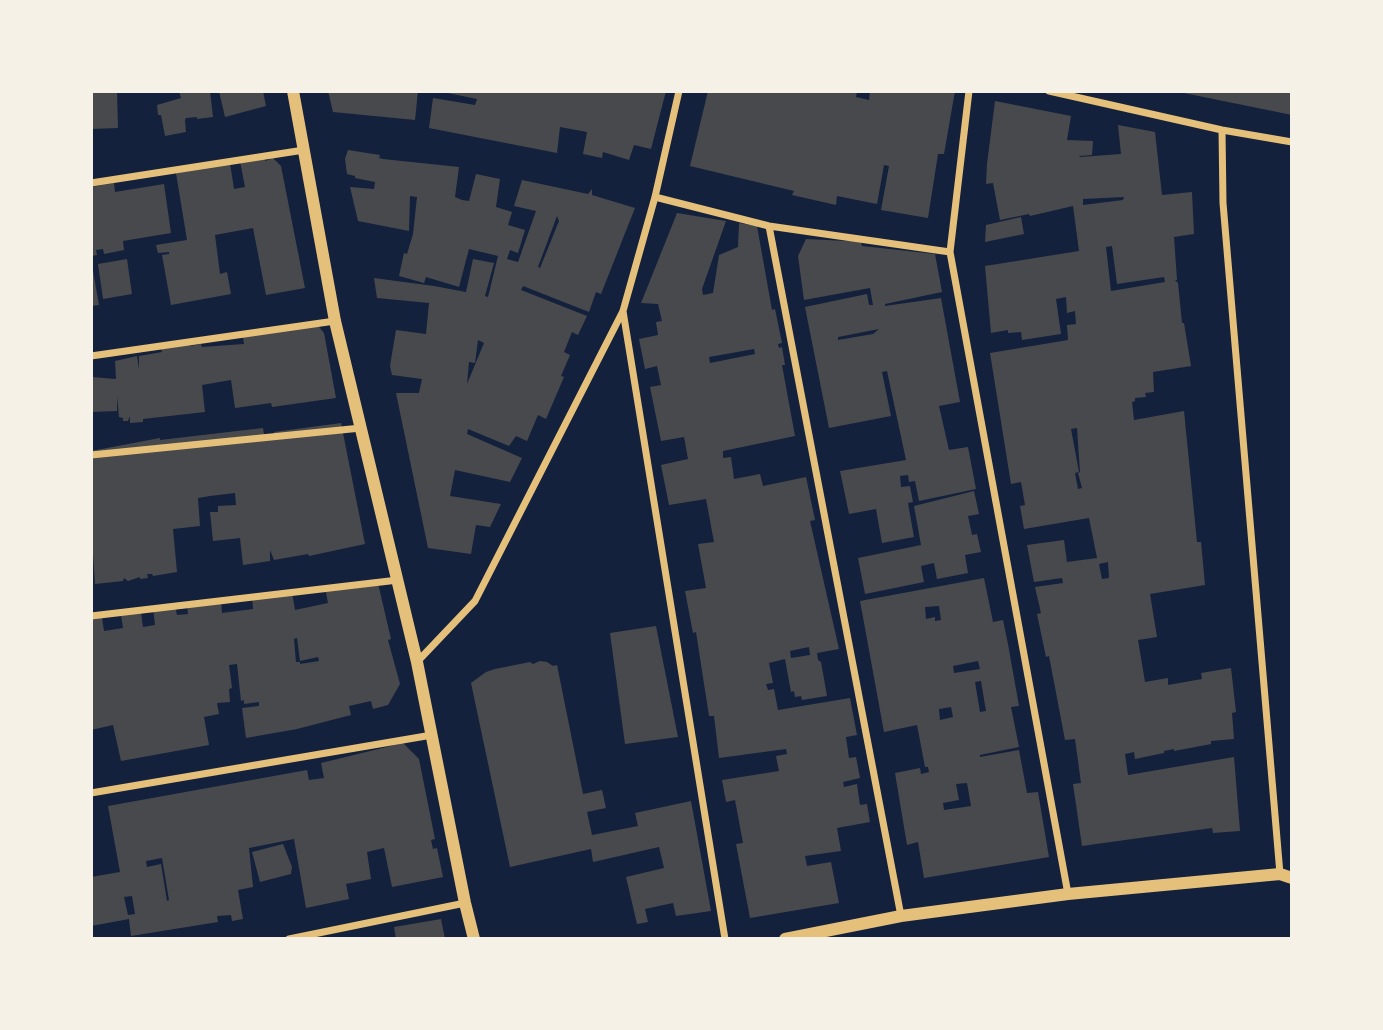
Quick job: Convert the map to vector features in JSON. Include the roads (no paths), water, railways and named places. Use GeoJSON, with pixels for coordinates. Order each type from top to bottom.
{"type":"FeatureCollection","features":[{"type":"Feature","properties":{"kind":"street"},"geometry":{"type":"LineString","coordinates":[[293,91],[335,321],[417,662],[474,939]]}},
{"type":"Feature","properties":{"kind":"street"},"geometry":{"type":"LineString","coordinates":[[417,662],[475,601],[623,311],[655,197],[679,91]]}},
{"type":"Feature","properties":{"kind":"street"},"geometry":{"type":"LineString","coordinates":[[969,91],[950,251],[1068,894]]}},
{"type":"Feature","properties":{"kind":"street"},"geometry":{"type":"LineString","coordinates":[[1049,91],[1222,130],[1292,142]]}},
{"type":"Feature","properties":{"kind":"street"},"geometry":{"type":"LineString","coordinates":[[785,939],[901,916],[1068,894],[1286,876],[1223,203],[1222,130]]}},
{"type":"Feature","properties":{"kind":"street"},"geometry":{"type":"LineString","coordinates":[[91,183],[304,150]]}},
{"type":"Feature","properties":{"kind":"street"},"geometry":{"type":"LineString","coordinates":[[655,197],[769,226],[950,251]]}},
{"type":"Feature","properties":{"kind":"street"},"geometry":{"type":"LineString","coordinates":[[769,226],[901,916]]}},
{"type":"Feature","properties":{"kind":"street"},"geometry":{"type":"LineString","coordinates":[[623,311],[725,939]]}},
{"type":"Feature","properties":{"kind":"street"},"geometry":{"type":"LineString","coordinates":[[91,356],[335,321]]}},
{"type":"Feature","properties":{"kind":"street"},"geometry":{"type":"LineString","coordinates":[[91,455],[361,428]]}},
{"type":"Feature","properties":{"kind":"street"},"geometry":{"type":"LineString","coordinates":[[91,616],[398,580]]}},
{"type":"Feature","properties":{"kind":"street"},"geometry":{"type":"LineString","coordinates":[[91,793],[432,735]]}},
{"type":"Feature","properties":{"kind":"street"},"geometry":{"type":"LineString","coordinates":[[289,939],[465,903]]}}]}
